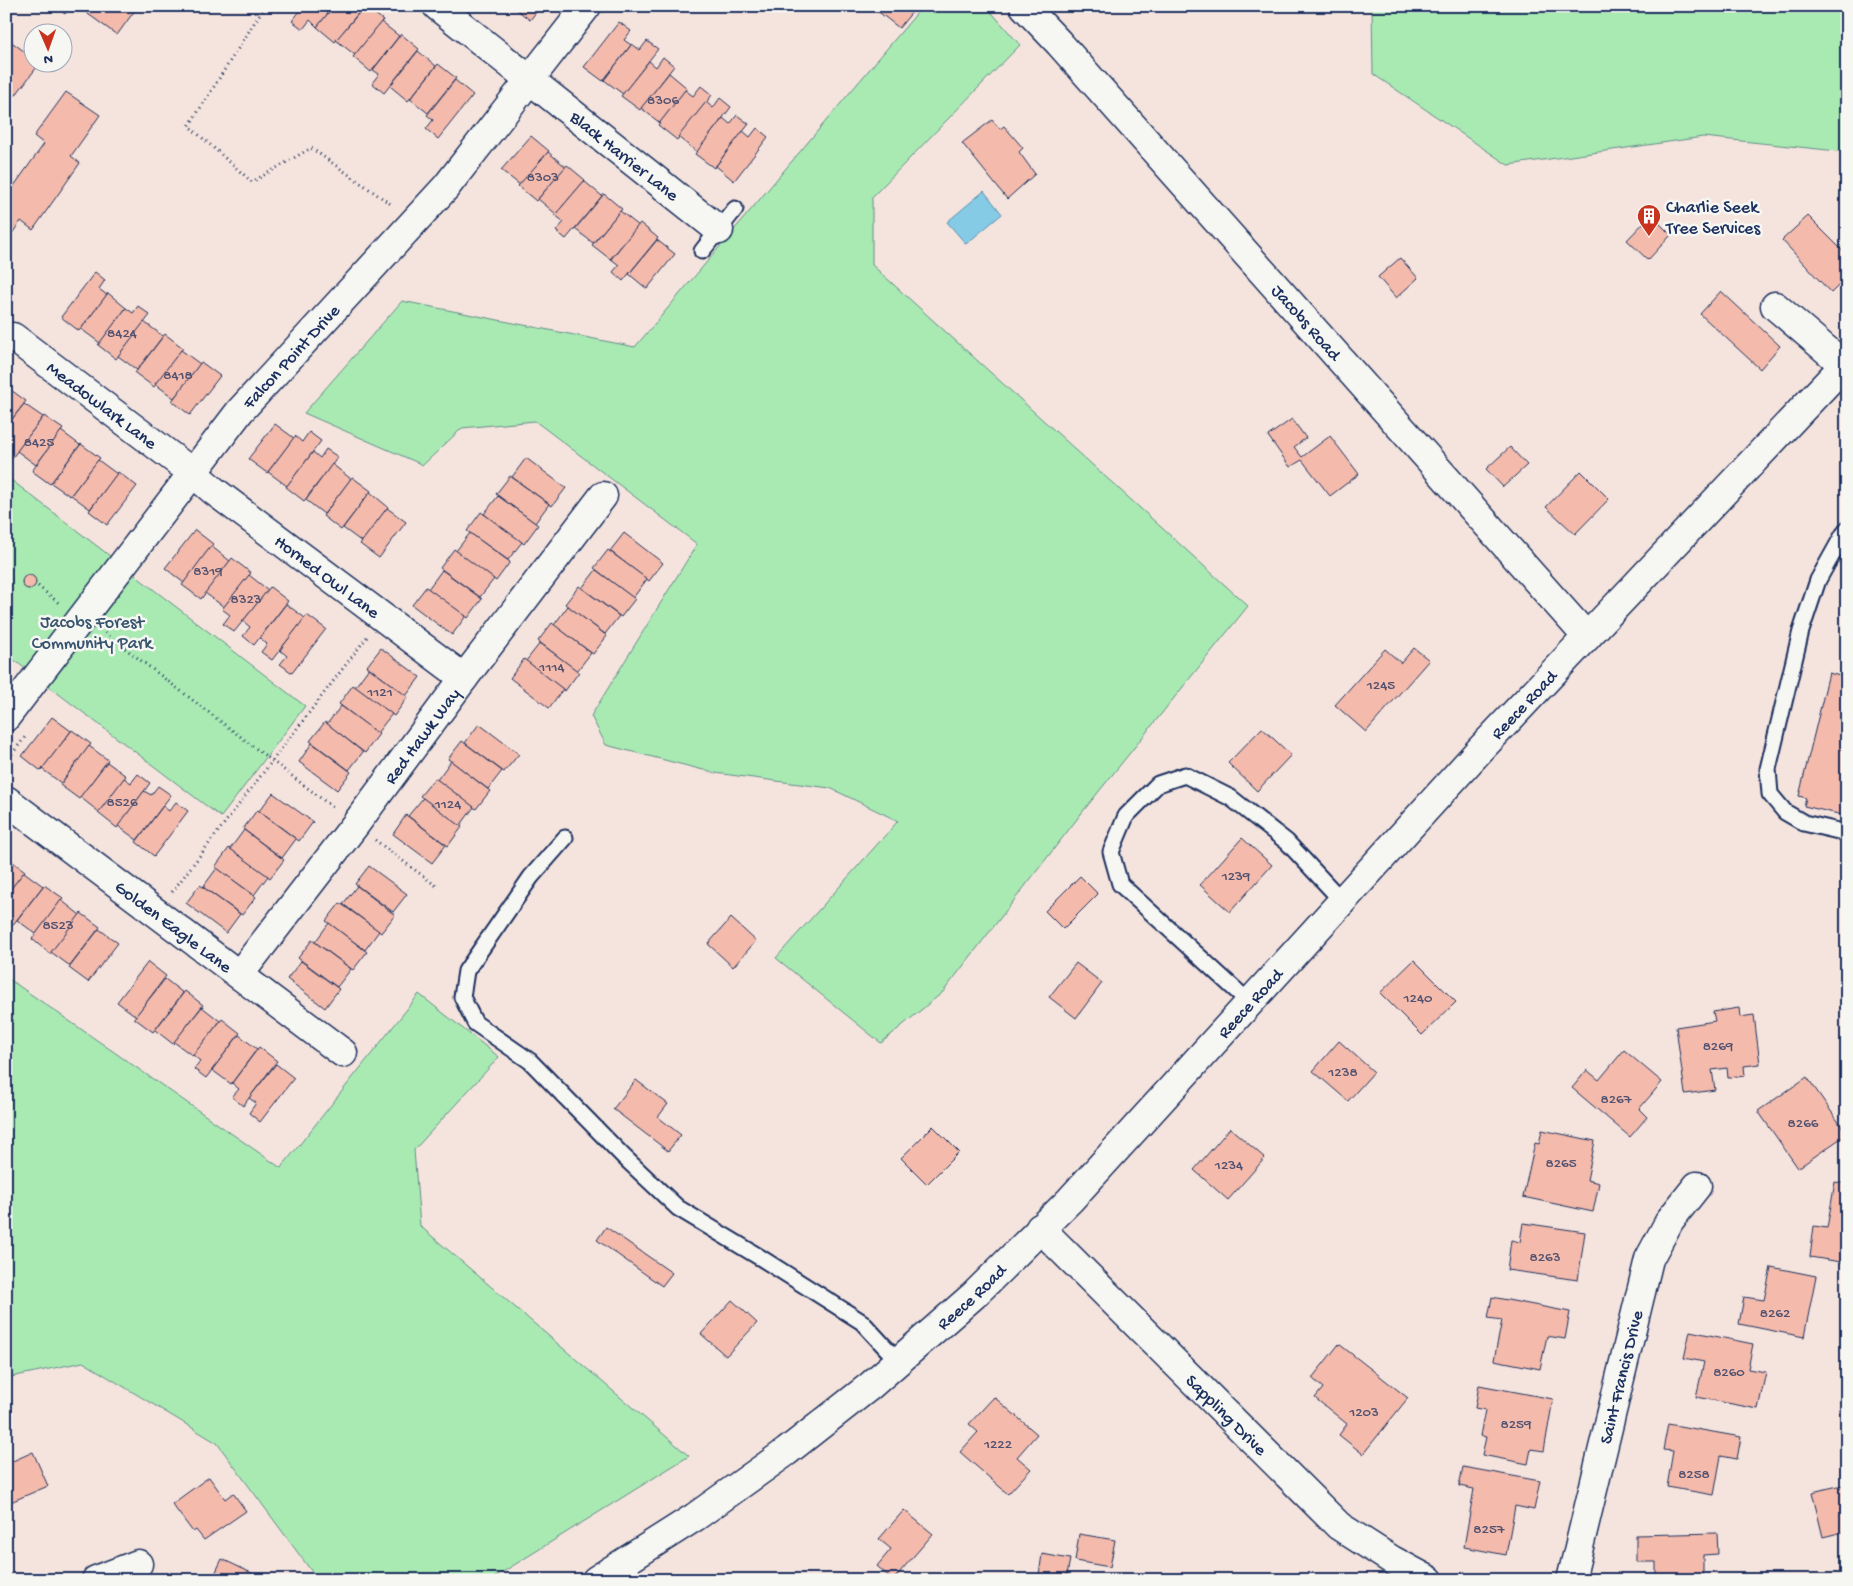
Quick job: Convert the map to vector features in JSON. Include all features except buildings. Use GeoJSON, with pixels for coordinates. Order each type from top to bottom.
{"type":"FeatureCollection","features":[{"type":"Feature","properties":{"kind":"street","name":"Black Harrier Lane"},"geometry":{"type":"LineString","coordinates":[[437,6],[531,80],[727,219]]}},
{"type":"Feature","properties":{"kind":"street","name":"Falcon Point Drive"},"geometry":{"type":"LineString","coordinates":[[6,717],[240,411],[446,187],[587,6]]}},
{"type":"Feature","properties":{"kind":"street","name":"Jacobs Road"},"geometry":{"type":"LineString","coordinates":[[1024,6],[1588,637]]}},
{"type":"Feature","properties":{"kind":"street"},"geometry":{"type":"LineString","coordinates":[[1775,306],[1845,364]]}},
{"type":"Feature","properties":{"kind":"street","name":"Meadowlark Lane"},"geometry":{"type":"LineString","coordinates":[[13,337],[193,473]]}},
{"type":"Feature","properties":{"kind":"street","name":"Reece Road"},"geometry":{"type":"LineString","coordinates":[[596,1580],[695,1517],[786,1452],[870,1386],[974,1295],[1070,1200],[1477,753],[1845,364]]}},
{"type":"Feature","properties":{"kind":"street","name":"Horned Owl Lane"},"geometry":{"type":"LineString","coordinates":[[193,473],[214,491],[464,678]]}},
{"type":"Feature","properties":{"kind":"street","name":"Red Hawk Way"},"geometry":{"type":"LineString","coordinates":[[239,975],[355,825],[603,496]]}},
{"type":"Feature","properties":{"kind":"street","name":"Golden Eagle Lane"},"geometry":{"type":"LineString","coordinates":[[6,800],[342,1053]]}},
{"type":"Feature","properties":{"kind":"street","name":"Saint Francis Drive"},"geometry":{"type":"LineString","coordinates":[[1572,1580],[1649,1260],[1670,1220],[1697,1186]]}},
{"type":"Feature","properties":{"kind":"street","name":"Sappling Drive"},"geometry":{"type":"LineString","coordinates":[[1040,1228],[1339,1526],[1392,1560],[1429,1580]]}},
{"type":"Feature","properties":{"kind":"street"},"geometry":{"type":"LineString","coordinates":[[96,1580],[138,1564]]}},
{"type":"Feature","properties":{"kind":"lane"},"geometry":{"type":"LineString","coordinates":[[702,251],[727,219]]}},
{"type":"Feature","properties":{"kind":"lane"},"geometry":{"type":"LineString","coordinates":[[1847,530],[1818,580],[1801,631],[1768,769],[1770,794],[1785,812],[1804,823],[1847,833]]}},
{"type":"Feature","properties":{"kind":"lane"},"geometry":{"type":"LineString","coordinates":[[1250,1003],[1120,884],[1111,852],[1126,816],[1158,784],[1185,775],[1231,798],[1287,842],[1342,901]]}},
{"type":"Feature","properties":{"kind":"lane"},"geometry":{"type":"LineString","coordinates":[[565,838],[531,877],[466,971],[462,997],[475,1024],[530,1061],[624,1157],[678,1208],[862,1322],[898,1361]]}},
{"type":"Feature","properties":{"kind":"path"},"geometry":{"type":"LineString","coordinates":[[265,6],[190,126],[252,182],[311,148],[392,205]]}},
{"type":"Feature","properties":{"kind":"path"},"geometry":{"type":"LineString","coordinates":[[38,586],[60,604]]}},
{"type":"Feature","properties":{"kind":"path"},"geometry":{"type":"LineString","coordinates":[[105,633],[338,812]]}},
{"type":"Feature","properties":{"kind":"path"},"geometry":{"type":"LineString","coordinates":[[170,895],[369,634]]}},
{"type":"Feature","properties":{"kind":"path"},"geometry":{"type":"LineString","coordinates":[[372,838],[439,888]]}},
{"type":"Feature","properties":{"kind":"green space"},"geometry":{"type":"Polygon","coordinates":[[[923,6],[986,6],[1020,45],[872,197],[872,265],[1248,606],[1084,810],[943,992],[881,1043],[776,958],[898,821],[830,788],[715,773],[606,745],[591,716],[697,544],[535,421],[462,428],[423,465],[304,413],[402,301],[635,347],[923,6]]]}},
{"type":"Feature","properties":{"kind":"green space"},"geometry":{"type":"Polygon","coordinates":[[[1372,6],[1847,6],[1847,152],[1703,137],[1508,165],[1373,74],[1372,6]]]}},
{"type":"Feature","properties":{"kind":"green space","name":"Jacobs Forest Community Park"},"geometry":{"type":"Polygon","coordinates":[[[6,476],[305,706],[221,817],[6,654],[6,476]]]}},
{"type":"Feature","properties":{"kind":"green space"},"geometry":{"type":"Polygon","coordinates":[[[6,977],[281,1168],[419,994],[499,1057],[414,1150],[420,1226],[689,1456],[490,1580],[318,1580],[217,1443],[83,1362],[6,1378],[6,977]]]}},
{"type":"Feature","properties":{"kind":"water"},"geometry":{"type":"Polygon","coordinates":[[[984,191],[1002,214],[966,244],[947,222],[984,191]]]}},
{"type":"Feature","properties":{"kind":"place","name":"Charlie Seek Tree Services"},"geometry":{"type":"Point","coordinates":[1649,237]}}]}
